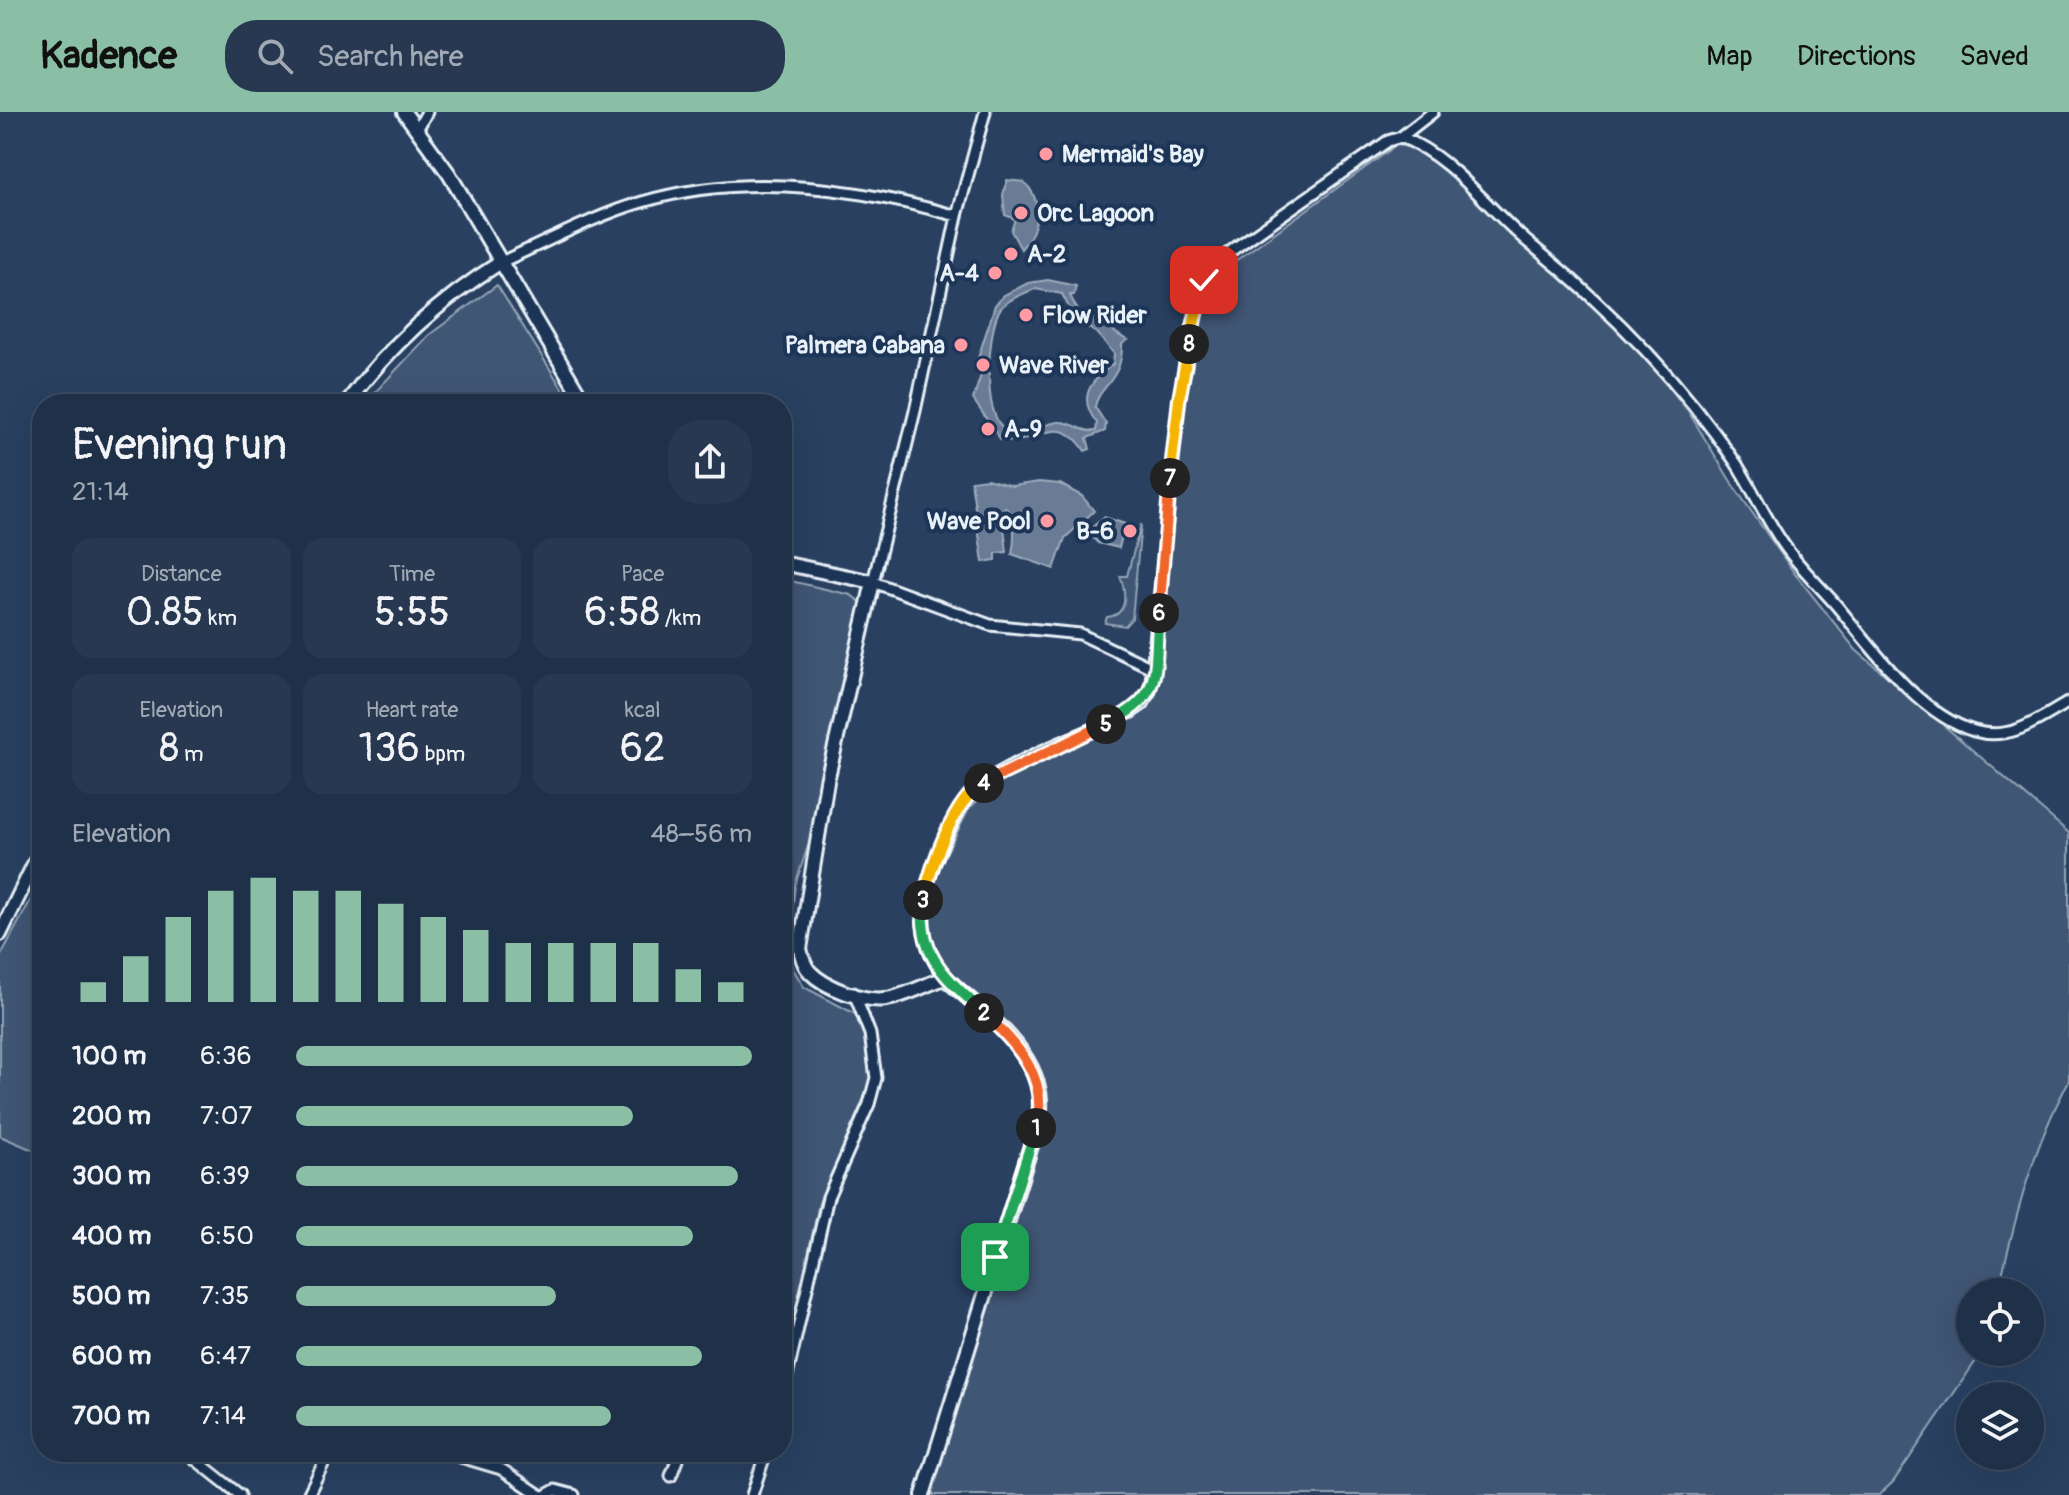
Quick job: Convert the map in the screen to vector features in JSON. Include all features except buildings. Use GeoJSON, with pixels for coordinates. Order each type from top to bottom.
{"type":"FeatureCollection","features":[{"type":"Feature","properties":{"kind":"main road"},"geometry":{"type":"LineString","coordinates":[[404,112],[418,128],[579,394]]}},
{"type":"Feature","properties":{"kind":"main road"},"geometry":{"type":"LineString","coordinates":[[355,394],[415,324],[446,298],[501,262]]}},
{"type":"Feature","properties":{"kind":"main road"},"geometry":{"type":"LineString","coordinates":[[792,565],[873,582],[827,781],[800,949],[810,973],[833,987],[885,999],[945,978],[1009,1037],[1035,1075],[1040,1112],[923,1495]]}},
{"type":"Feature","properties":{"kind":"main road"},"geometry":{"type":"LineString","coordinates":[[0,934],[32,868]]}},
{"type":"Feature","properties":{"kind":"street"},"geometry":{"type":"LineString","coordinates":[[418,128],[427,112]]}},
{"type":"Feature","properties":{"kind":"street"},"geometry":{"type":"LineString","coordinates":[[985,112],[957,216],[915,411],[873,582],[990,625],[1080,634],[1154,669]]}},
{"type":"Feature","properties":{"kind":"street"},"geometry":{"type":"LineString","coordinates":[[945,978],[931,955],[923,903],[932,865],[965,801],[978,786],[1001,773],[1137,709],[1150,691],[1179,400],[1204,280],[1218,261],[1235,248],[1388,141],[1401,137],[1433,112]]}},
{"type":"Feature","properties":{"kind":"street"},"geometry":{"type":"LineString","coordinates":[[1401,137],[1439,157],[1531,244],[1600,302],[1613,320],[1643,346],[1738,466],[1783,544],[1863,642],[1906,685],[1950,719],[1990,734],[2015,732],[2069,702]]}},
{"type":"Feature","properties":{"kind":"street"},"geometry":{"type":"LineString","coordinates":[[501,262],[639,203],[717,187],[818,188],[905,201],[957,216]]}},
{"type":"Feature","properties":{"kind":"street"},"geometry":{"type":"LineString","coordinates":[[792,1354],[826,1205],[869,1104],[876,1078],[870,1034],[854,993]]}},
{"type":"Feature","properties":{"kind":"street"},"geometry":{"type":"LineString","coordinates":[[199,1462],[240,1495]]}},
{"type":"Feature","properties":{"kind":"street"},"geometry":{"type":"LineString","coordinates":[[308,1495],[324,1462]]}},
{"type":"Feature","properties":{"kind":"street"},"geometry":{"type":"LineString","coordinates":[[478,1462],[501,1469],[540,1495]]}},
{"type":"Feature","properties":{"kind":"street"},"geometry":{"type":"LineString","coordinates":[[671,1476],[676,1462]]}},
{"type":"Feature","properties":{"kind":"street"},"geometry":{"type":"LineString","coordinates":[[752,1495],[763,1462]]}},
{"type":"Feature","properties":{"kind":"street"},"geometry":{"type":"LineString","coordinates":[[546,1495],[555,1490],[574,1495]]}},
{"type":"Feature","properties":{"kind":"shaded area"},"geometry":{"type":"Polygon","coordinates":[[[1397,145],[1418,149],[1574,281],[1640,351],[1688,411],[1733,485],[1795,574],[1856,650],[2069,833],[2069,1081],[2035,1158],[2001,1278],[1956,1278],[1956,1366],[1972,1366],[1961,1382],[1956,1382],[1956,1390],[1893,1482],[1879,1495],[929,1495],[1043,1125],[1028,1053],[940,960],[931,940],[929,887],[969,809],[993,785],[1128,719],[1144,705],[1155,678],[1187,394],[1206,298],[1217,274],[1397,145]]]}},
{"type":"Feature","properties":{"kind":"shaded area","name":"Orc Lagoon"},"geometry":{"type":"Polygon","coordinates":[[[1007,180],[1024,182],[1037,207],[1032,233],[1021,249],[1011,231],[1015,219],[1005,215],[1003,195],[1007,180]]]}},
{"type":"Feature","properties":{"kind":"shaded area","name":"Wave River"},"geometry":{"type":"Polygon","coordinates":[[[1048,280],[1076,286],[1074,295],[1070,295],[1081,314],[1103,322],[1128,340],[1122,344],[1115,375],[1095,407],[1106,424],[1105,431],[1087,438],[1090,449],[1085,451],[1065,432],[1046,432],[1014,441],[1001,440],[973,399],[981,375],[978,358],[995,305],[1004,295],[1028,283],[1048,280]],[[1035,289],[1010,301],[999,311],[990,355],[990,392],[998,422],[1006,430],[1025,431],[1060,422],[1096,431],[1097,423],[1087,397],[1093,383],[1113,364],[1114,354],[1098,334],[1075,319],[1062,294],[1035,289]]]}},
{"type":"Feature","properties":{"kind":"shaded area"},"geometry":{"type":"Polygon","coordinates":[[[497,285],[566,394],[373,394],[429,335],[497,285]]]}},
{"type":"Feature","properties":{"kind":"shaded area","name":"Wave Pool"},"geometry":{"type":"Polygon","coordinates":[[[987,479],[1012,486],[1039,482],[1060,484],[1082,496],[1094,511],[1065,538],[1054,569],[1012,554],[1013,523],[1005,507],[1002,511],[1007,552],[996,553],[996,560],[983,562],[971,481],[987,479]]]}},
{"type":"Feature","properties":{"kind":"shaded area"},"geometry":{"type":"Polygon","coordinates":[[[1104,517],[1125,524],[1119,548],[1098,543],[1087,532],[1104,517]]]}},
{"type":"Feature","properties":{"kind":"shaded area"},"geometry":{"type":"Polygon","coordinates":[[[1141,524],[1132,618],[1125,626],[1105,623],[1107,617],[1119,612],[1124,602],[1120,576],[1127,576],[1141,524]]]}},
{"type":"Feature","properties":{"kind":"shaded area"},"geometry":{"type":"Polygon","coordinates":[[[792,581],[851,595],[863,604],[816,822],[795,885],[792,912],[792,581]]]}},
{"type":"Feature","properties":{"kind":"shaded area"},"geometry":{"type":"Polygon","coordinates":[[[32,898],[32,1150],[0,1136],[0,957],[32,898]]]}},
{"type":"Feature","properties":{"kind":"shaded area"},"geometry":{"type":"Polygon","coordinates":[[[792,967],[804,987],[857,1015],[866,1034],[872,1079],[819,1203],[793,1326],[792,967]]]}},
{"type":"Feature","properties":{"kind":"place","name":"Mermaid's Bay"},"geometry":{"type":"Point","coordinates":[1046,154]}},
{"type":"Feature","properties":{"kind":"place","name":"Orc Lagoon"},"geometry":{"type":"Point","coordinates":[1021,213]}},
{"type":"Feature","properties":{"kind":"place","name":"A-2"},"geometry":{"type":"Point","coordinates":[1011,254]}},
{"type":"Feature","properties":{"kind":"place","name":"A-4"},"geometry":{"type":"Point","coordinates":[995,273]}},
{"type":"Feature","properties":{"kind":"place","name":"Flow Rider"},"geometry":{"type":"Point","coordinates":[1026,315]}},
{"type":"Feature","properties":{"kind":"place","name":"Palmera Cabana"},"geometry":{"type":"Point","coordinates":[961,345]}},
{"type":"Feature","properties":{"kind":"place","name":"Wave River"},"geometry":{"type":"Point","coordinates":[983,365]}},
{"type":"Feature","properties":{"kind":"place","name":"A-9"},"geometry":{"type":"Point","coordinates":[988,429]}},
{"type":"Feature","properties":{"kind":"place","name":"Wave Pool"},"geometry":{"type":"Point","coordinates":[1047,521]}},
{"type":"Feature","properties":{"kind":"place","name":"B-6"},"geometry":{"type":"Point","coordinates":[1130,531]}},
{"type":"Feature","properties":{"kind":"route"},"geometry":{"type":"LineString","coordinates":[[995,1257],[1031,1146],[1040,1112],[1040,1094],[1035,1075],[1019,1049],[936,966],[924,931],[923,903],[932,865],[965,801],[978,786],[1130,713],[1147,698],[1154,669],[1179,400],[1204,280]]}}]}
